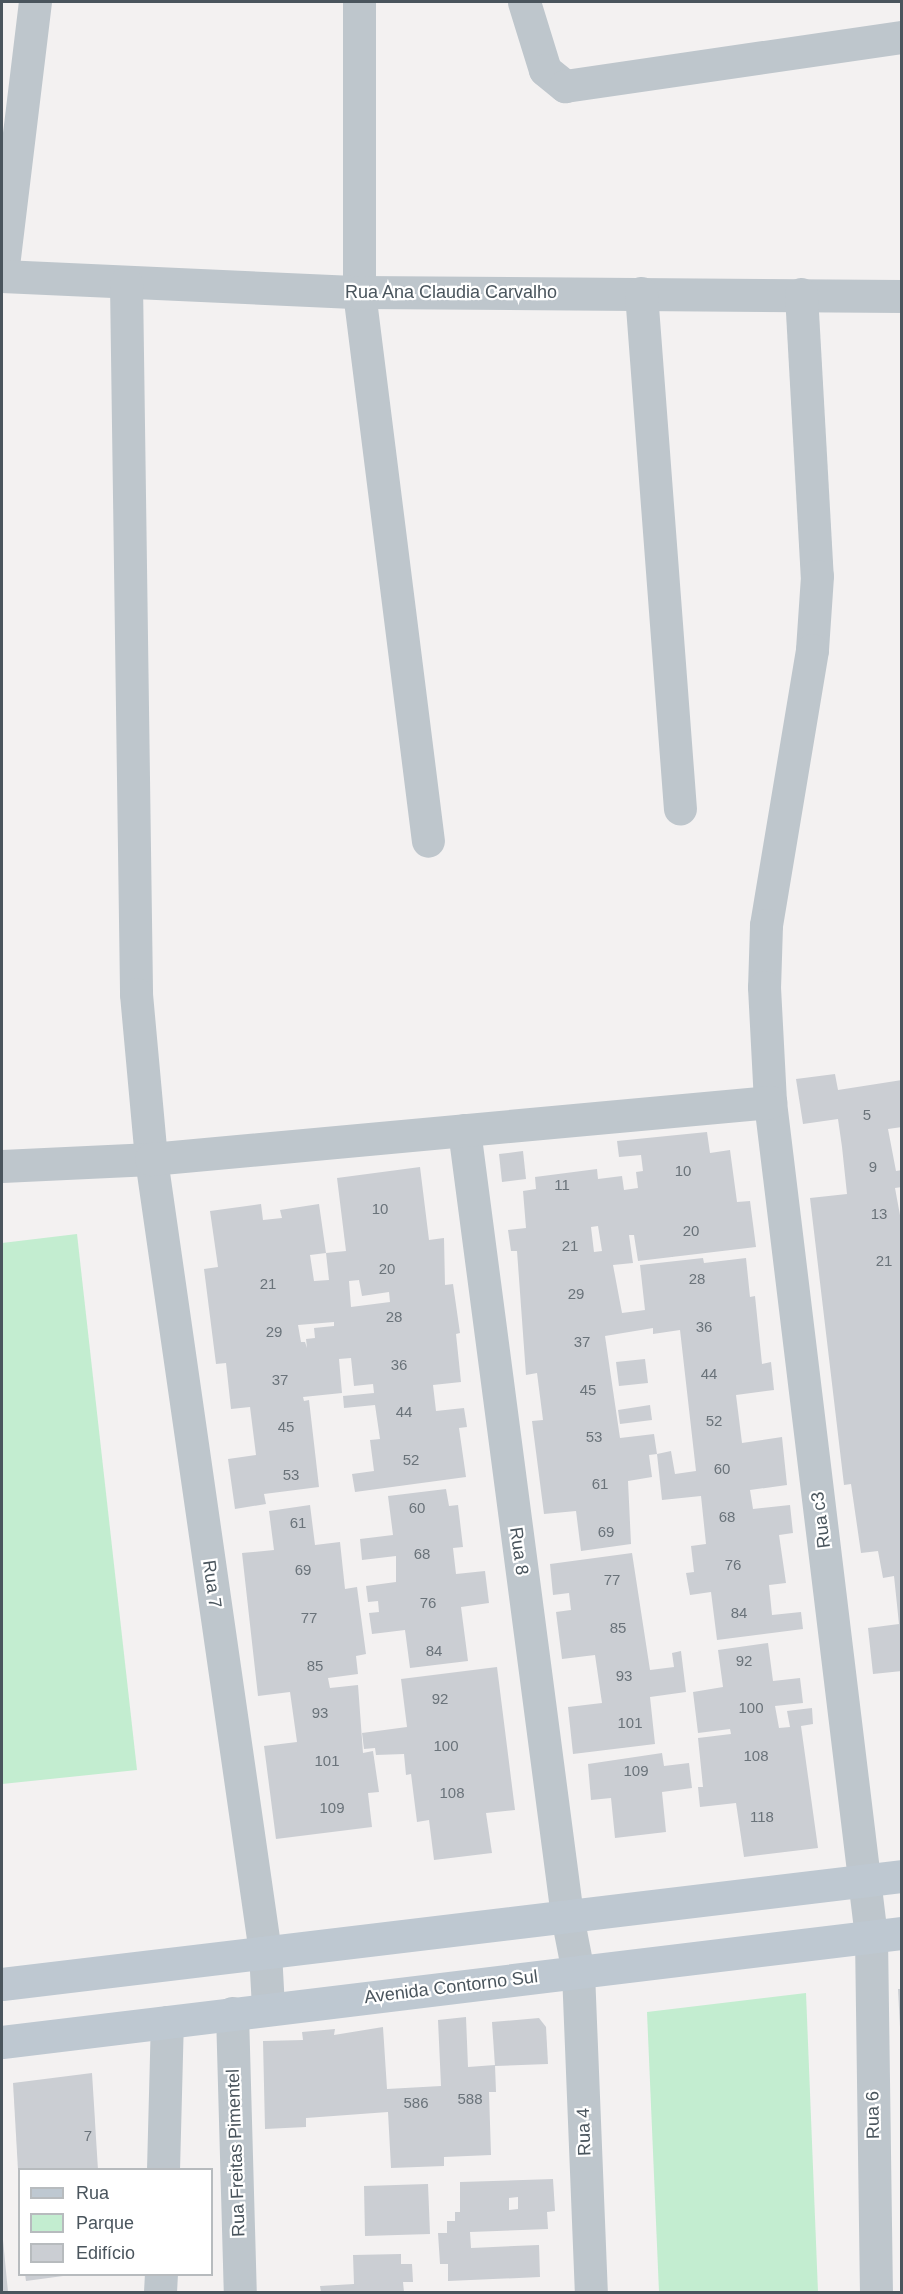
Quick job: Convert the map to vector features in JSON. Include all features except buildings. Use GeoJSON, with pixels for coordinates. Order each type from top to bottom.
{"type":"FeatureCollection","features":[{"type":"Feature","properties":{"kind":"street"},"geometry":{"type":"LineString","coordinates":[[2,275],[35,2]]}},
{"type":"Feature","properties":{"kind":"street"},"geometry":{"type":"LineString","coordinates":[[359,2],[359,292],[428,841]]}},
{"type":"Feature","properties":{"kind":"street"},"geometry":{"type":"LineString","coordinates":[[524,2],[545,70],[565,86],[902,37]]}},
{"type":"Feature","properties":{"kind":"street","name":"Rua Ana Claudia Carvalho"},"geometry":{"type":"LineString","coordinates":[[2,275],[126,284],[359,292],[902,296]]}},
{"type":"Feature","properties":{"kind":"street","name":"Rua 7"},"geometry":{"type":"LineString","coordinates":[[126,284],[136,994],[151,1159],[265,1952],[268,2008]]}},
{"type":"Feature","properties":{"kind":"street"},"geometry":{"type":"LineString","coordinates":[[641,294],[680,810]]}},
{"type":"Feature","properties":{"kind":"street","name":"Rua c3"},"geometry":{"type":"LineString","coordinates":[[801,294],[817,576],[812,651],[766,926],[770,1102],[865,1881],[886,1935]]}},
{"type":"Feature","properties":{"kind":"street"},"geometry":{"type":"LineString","coordinates":[[2,1166],[151,1159],[770,1102]]}},
{"type":"Feature","properties":{"kind":"street","name":"Rua 8"},"geometry":{"type":"LineString","coordinates":[[464,1130],[567,1916],[578,1972]]}},
{"type":"Feature","properties":{"kind":"street"},"geometry":{"type":"LineString","coordinates":[[2,1984],[902,1876]]}},
{"type":"Feature","properties":{"kind":"street","name":"Avenida Contorno Sul"},"geometry":{"type":"LineString","coordinates":[[2,2042],[886,1935]]}},
{"type":"Feature","properties":{"kind":"street","name":"Rua 6"},"geometry":{"type":"LineString","coordinates":[[876,2292],[886,1935]]}},
{"type":"Feature","properties":{"kind":"street","name":"Rua 4"},"geometry":{"type":"LineString","coordinates":[[578,1972],[591,2292]]}},
{"type":"Feature","properties":{"kind":"street","name":"Rua Freitas Pimentel"},"geometry":{"type":"LineString","coordinates":[[232,2013],[240,2292]]}},
{"type":"Feature","properties":{"kind":"street"},"geometry":{"type":"LineString","coordinates":[[163,2168],[167,2022]]}},
{"type":"Feature","properties":{"kind":"street"},"geometry":{"type":"LineString","coordinates":[[160,2292],[161,2276]]}},
{"type":"Feature","properties":{"kind":"green space"},"geometry":{"type":"Polygon","coordinates":[[[77,1234],[137,1770],[2,1784],[2,1243],[77,1234]]]}},
{"type":"Feature","properties":{"kind":"green space"},"geometry":{"type":"Polygon","coordinates":[[[806,1993],[818,2292],[659,2292],[647,2012],[806,1993]]]}}]}
